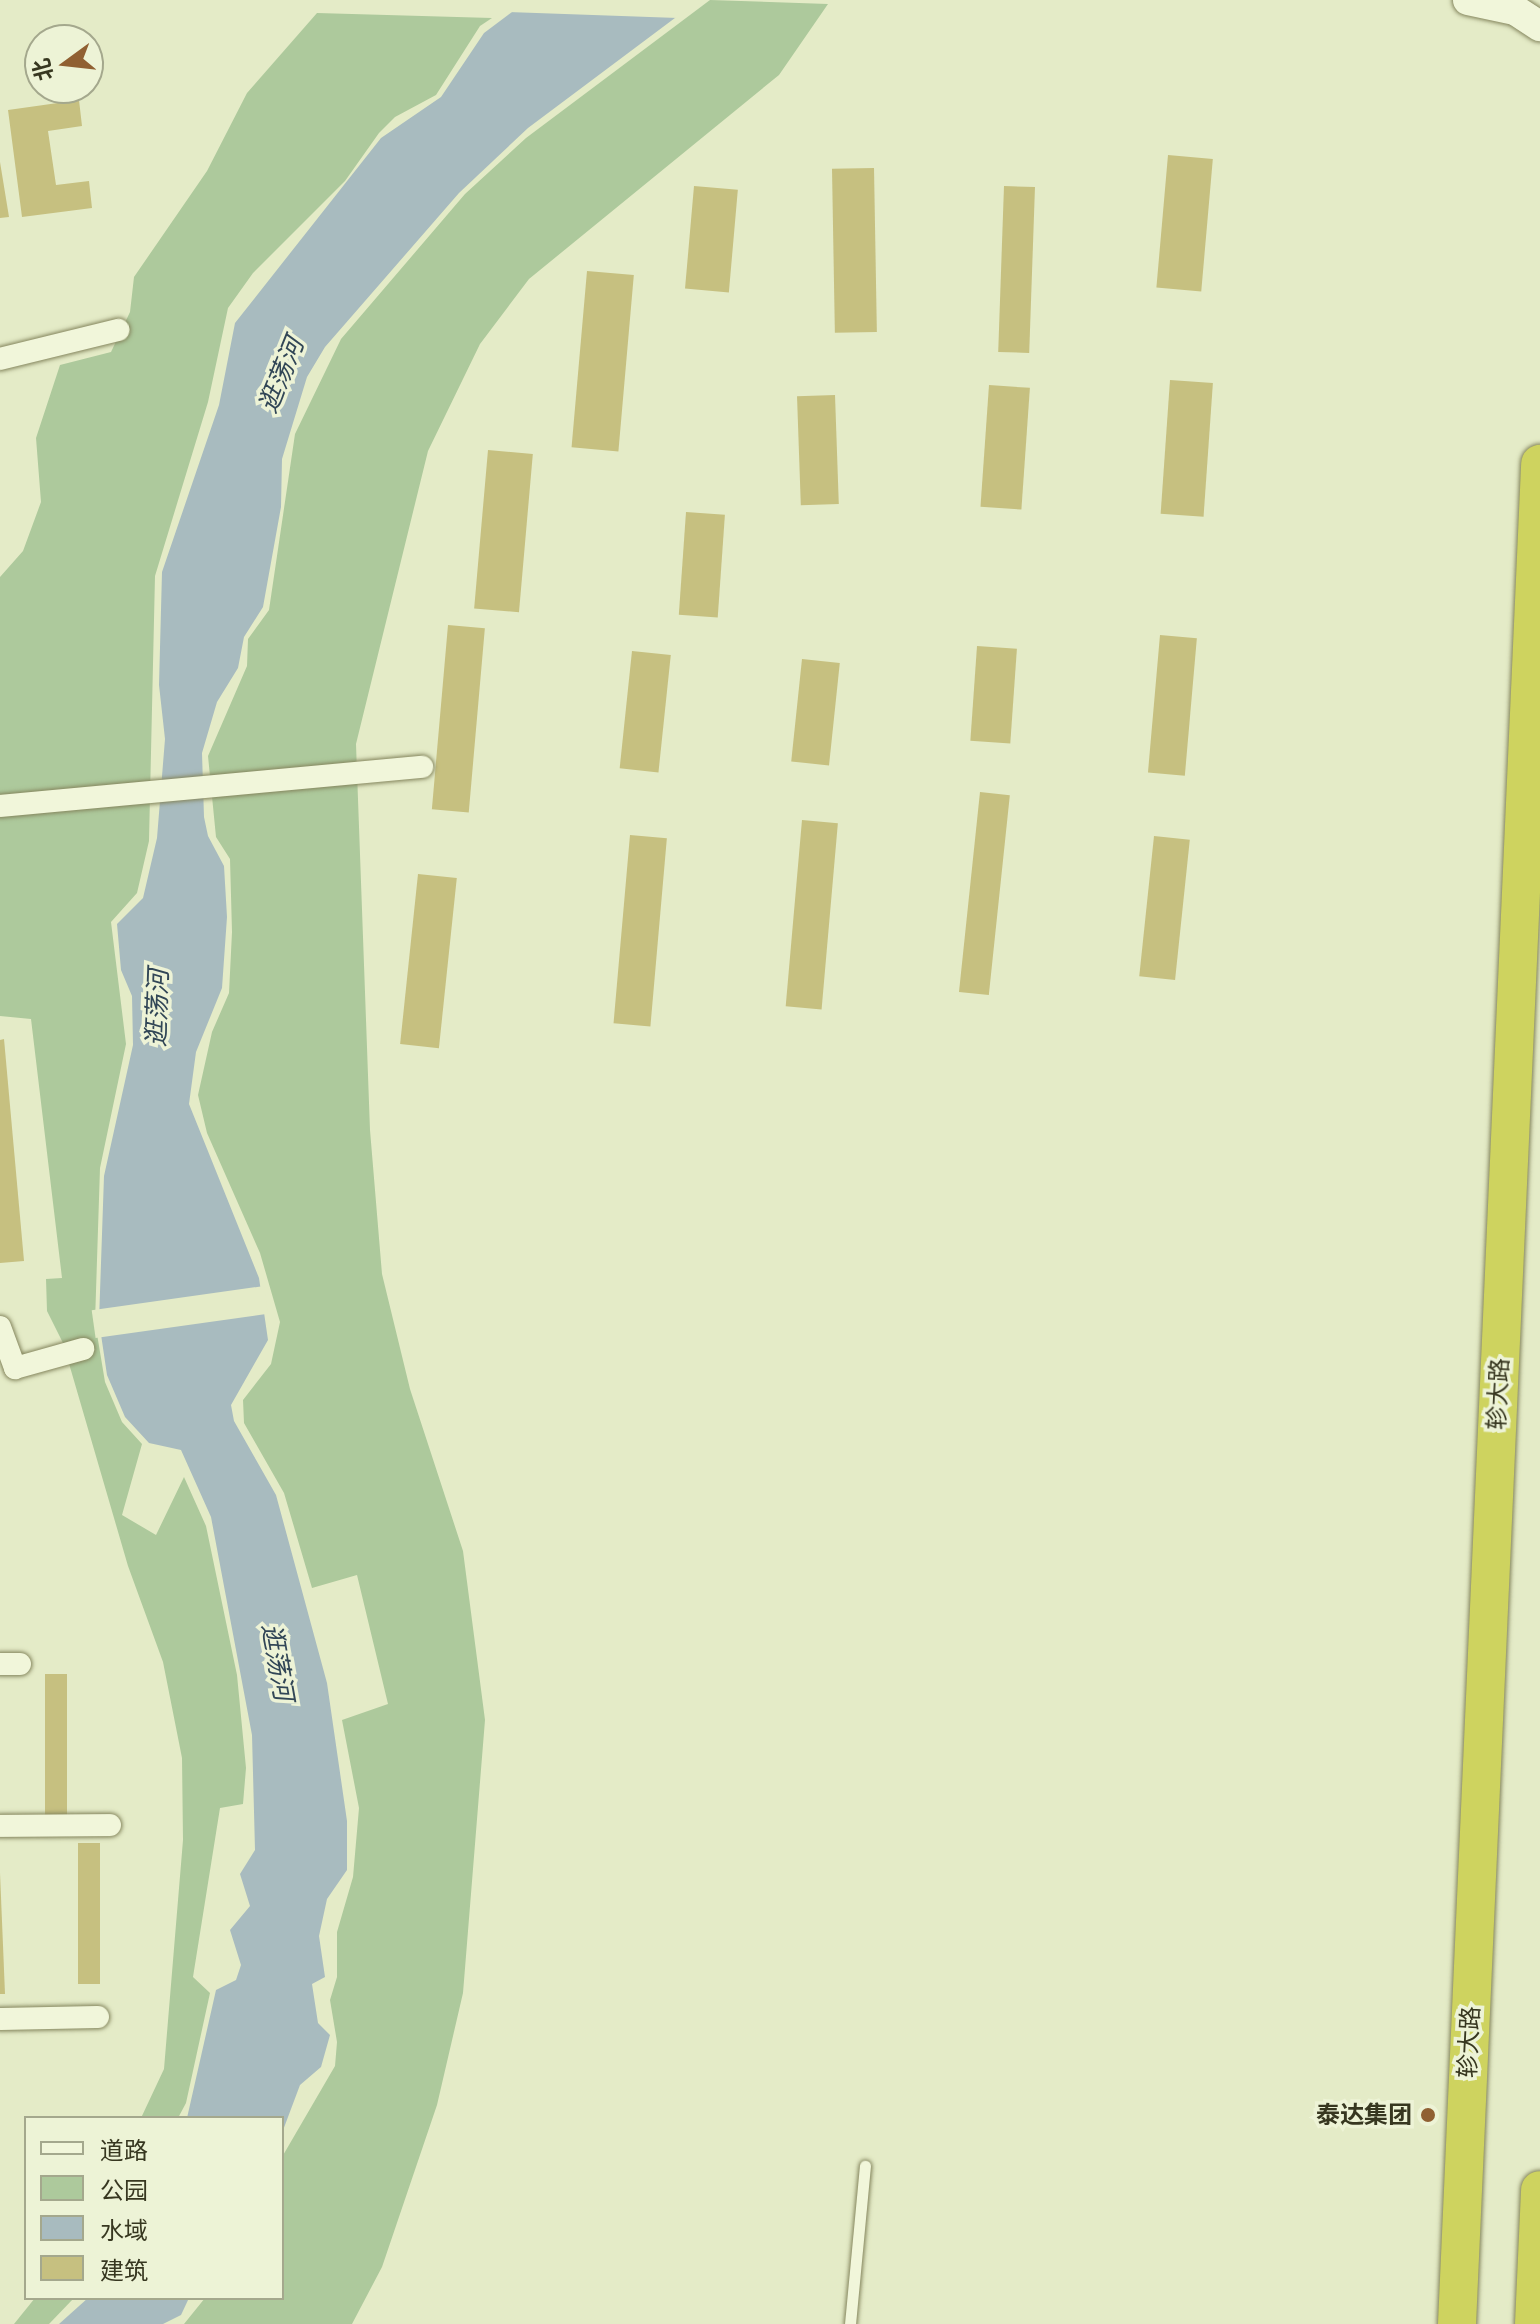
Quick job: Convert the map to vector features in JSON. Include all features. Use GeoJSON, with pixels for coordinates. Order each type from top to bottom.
{"type":"FeatureCollection","features":[{"type":"Feature","properties":{"kind":"highway","name":"轸大路"},"geometry":{"type":"LineString","coordinates":[[1457,2324],[1540,464]]}},
{"type":"Feature","properties":{"kind":"highway"},"geometry":{"type":"LineString","coordinates":[[1534,2324],[1540,2190]]}},
{"type":"Feature","properties":{"kind":"street"},"geometry":{"type":"LineString","coordinates":[[1468,0],[1515,10],[1540,26]]}},
{"type":"Feature","properties":{"kind":"street"},"geometry":{"type":"LineString","coordinates":[[0,359],[118,330]]}},
{"type":"Feature","properties":{"kind":"street"},"geometry":{"type":"LineString","coordinates":[[0,806],[268,778],[422,767]]}},
{"type":"Feature","properties":{"kind":"street"},"geometry":{"type":"LineString","coordinates":[[0,1327],[15,1368],[83,1349]]}},
{"type":"Feature","properties":{"kind":"street"},"geometry":{"type":"LineString","coordinates":[[0,1826],[110,1825]]}},
{"type":"Feature","properties":{"kind":"street"},"geometry":{"type":"LineString","coordinates":[[0,2019],[98,2017]]}},
{"type":"Feature","properties":{"kind":"lane"},"geometry":{"type":"LineString","coordinates":[[850,2324],[865,2166]]}},
{"type":"Feature","properties":{"kind":"green space"},"geometry":{"type":"Polygon","coordinates":[[[710,0],[828,4],[779,75],[529,279],[480,344],[428,451],[356,744],[370,1130],[382,1274],[410,1389],[463,1551],[485,1720],[463,1993],[437,2105],[382,2267],[352,2324],[184,2324],[203,2300],[284,2300],[284,2154],[335,2066],[337,2042],[330,2000],[337,1977],[337,1932],[353,1877],[359,1808],[342,1720],[388,1704],[357,1575],[312,1588],[284,1493],[244,1423],[243,1400],[271,1364],[280,1322],[260,1253],[207,1133],[198,1095],[212,1032],[229,993],[232,932],[230,859],[216,837],[208,756],[247,666],[248,639],[269,610],[295,434],[341,339],[465,194],[526,138],[710,0]]]}},
{"type":"Feature","properties":{"kind":"green space"},"geometry":{"type":"Polygon","coordinates":[[[317,13],[492,18],[480,26],[436,95],[395,117],[379,133],[345,181],[253,273],[228,308],[208,402],[155,576],[149,841],[137,893],[111,922],[126,1044],[100,1168],[95,1322],[105,1382],[122,1422],[142,1444],[122,1515],[156,1535],[184,1477],[206,1526],[237,1675],[246,1768],[243,1804],[220,1808],[193,1977],[210,1993],[186,2103],[179,2116],[142,2116],[164,2069],[183,1840],[182,1758],[163,1662],[128,1566],[63,1343],[47,1311],[46,1279],[62,1278],[31,1019],[0,1016],[0,577],[23,551],[41,502],[36,438],[60,365],[111,352],[130,312],[134,277],[207,171],[247,93],[317,13]]]}},
{"type":"Feature","properties":{"kind":"green space"},"geometry":{"type":"Polygon","coordinates":[[[33,2300],[72,2300],[49,2324],[14,2324],[33,2300]]]}},
{"type":"Feature","properties":{"kind":"water","name":"逛荡河"},"geometry":{"type":"Polygon","coordinates":[[[528,0],[699,0],[528,128],[459,193],[325,347],[307,377],[282,459],[281,507],[263,607],[244,637],[238,668],[217,702],[202,753],[204,817],[208,836],[224,866],[227,917],[222,988],[196,1052],[189,1104],[259,1278],[268,1340],[231,1405],[234,1421],[276,1495],[327,1683],[347,1821],[347,1870],[327,1899],[319,1936],[325,1977],[312,1984],[318,2023],[330,2035],[321,2067],[300,2085],[284,2128],[284,2116],[187,2116],[216,1990],[236,1980],[241,1965],[230,1930],[250,1906],[240,1874],[255,1850],[252,1735],[211,1517],[181,1450],[149,1443],[125,1417],[107,1375],[99,1321],[104,1176],[133,1045],[132,996],[121,970],[117,924],[143,898],[157,838],[165,739],[159,685],[162,572],[219,405],[235,323],[381,138],[441,97],[484,33],[528,0]]]}},
{"type":"Feature","properties":{"kind":"water"},"geometry":{"type":"Polygon","coordinates":[[[86,2300],[188,2300],[181,2315],[163,2324],[59,2324],[86,2300]]]}},
{"type":"Feature","properties":{"kind":"pier"},"geometry":{"type":"Polygon","coordinates":[[[521,0],[703,0],[678,18],[505,12],[521,0]]]}},
{"type":"Feature","properties":{"kind":"pier"},"geometry":{"type":"Polygon","coordinates":[[[264,1286],[268,1314],[96,1338],[92,1310],[264,1286]]]}},
{"type":"Feature","properties":{"kind":"building"},"geometry":{"type":"Polygon","coordinates":[[[51,104],[79,104],[82,126],[48,131],[56,185],[89,181],[92,208],[22,217],[8,110],[51,104]]]}},
{"type":"Feature","properties":{"kind":"building"},"geometry":{"type":"Polygon","coordinates":[[[1168,155],[1213,159],[1201,291],[1156,287],[1168,155]]]}},
{"type":"Feature","properties":{"kind":"building"},"geometry":{"type":"Polygon","coordinates":[[[0,162],[9,217],[0,218],[0,162]]]}},
{"type":"Feature","properties":{"kind":"building"},"geometry":{"type":"Polygon","coordinates":[[[874,168],[877,332],[835,333],[832,169],[874,168]]]}},
{"type":"Feature","properties":{"kind":"building"},"geometry":{"type":"Polygon","coordinates":[[[694,186],[738,190],[729,292],[685,289],[694,186]]]}},
{"type":"Feature","properties":{"kind":"building"},"geometry":{"type":"Polygon","coordinates":[[[1004,186],[1035,187],[1029,353],[998,352],[1004,186]]]}},
{"type":"Feature","properties":{"kind":"building"},"geometry":{"type":"Polygon","coordinates":[[[587,271],[634,275],[618,451],[572,447],[587,271]]]}},
{"type":"Feature","properties":{"kind":"building"},"geometry":{"type":"Polygon","coordinates":[[[1170,380],[1213,383],[1204,517],[1161,514],[1170,380]]]}},
{"type":"Feature","properties":{"kind":"building"},"geometry":{"type":"Polygon","coordinates":[[[989,385],[1030,388],[1021,510],[980,507],[989,385]]]}},
{"type":"Feature","properties":{"kind":"building"},"geometry":{"type":"Polygon","coordinates":[[[835,395],[839,504],[801,505],[797,396],[835,395]]]}},
{"type":"Feature","properties":{"kind":"building"},"geometry":{"type":"Polygon","coordinates":[[[488,450],[533,454],[519,612],[474,608],[488,450]]]}},
{"type":"Feature","properties":{"kind":"building"},"geometry":{"type":"Polygon","coordinates":[[[686,512],[725,515],[718,617],[679,615],[686,512]]]}},
{"type":"Feature","properties":{"kind":"building"},"geometry":{"type":"Polygon","coordinates":[[[448,625],[485,628],[469,813],[432,809],[448,625]]]}},
{"type":"Feature","properties":{"kind":"building"},"geometry":{"type":"Polygon","coordinates":[[[1160,635],[1197,638],[1185,776],[1148,772],[1160,635]]]}},
{"type":"Feature","properties":{"kind":"building"},"geometry":{"type":"Polygon","coordinates":[[[977,646],[1017,649],[1010,744],[970,741],[977,646]]]}},
{"type":"Feature","properties":{"kind":"building"},"geometry":{"type":"Polygon","coordinates":[[[632,651],[671,655],[658,772],[620,768],[632,651]]]}},
{"type":"Feature","properties":{"kind":"building"},"geometry":{"type":"Polygon","coordinates":[[[802,659],[840,663],[829,765],[791,761],[802,659]]]}},
{"type":"Feature","properties":{"kind":"building"},"geometry":{"type":"Polygon","coordinates":[[[980,792],[1010,795],[989,995],[959,992],[980,792]]]}},
{"type":"Feature","properties":{"kind":"building"},"geometry":{"type":"Polygon","coordinates":[[[802,820],[838,823],[822,1009],[786,1006],[802,820]]]}},
{"type":"Feature","properties":{"kind":"building"},"geometry":{"type":"Polygon","coordinates":[[[630,835],[667,838],[650,1027],[614,1023],[630,835]]]}},
{"type":"Feature","properties":{"kind":"building"},"geometry":{"type":"Polygon","coordinates":[[[1154,836],[1190,840],[1175,980],[1139,976],[1154,836]]]}},
{"type":"Feature","properties":{"kind":"building"},"geometry":{"type":"Polygon","coordinates":[[[418,874],[457,878],[439,1048],[400,1044],[418,874]]]}},
{"type":"Feature","properties":{"kind":"building"},"geometry":{"type":"Polygon","coordinates":[[[4,1039],[24,1261],[0,1263],[0,1040],[4,1039]]]}},
{"type":"Feature","properties":{"kind":"building"},"geometry":{"type":"Polygon","coordinates":[[[45,1674],[67,1674],[67,1815],[45,1815],[45,1674]]]}},
{"type":"Feature","properties":{"kind":"building"},"geometry":{"type":"Polygon","coordinates":[[[78,1843],[100,1843],[100,1984],[78,1984],[78,1843]]]}},
{"type":"Feature","properties":{"kind":"building"},"geometry":{"type":"Polygon","coordinates":[[[0,1873],[5,1994],[0,1994],[0,1873]]]}},
{"type":"Feature","properties":{"kind":"place","name":"泰达集团"},"geometry":{"type":"Point","coordinates":[1428,2115]}}]}
